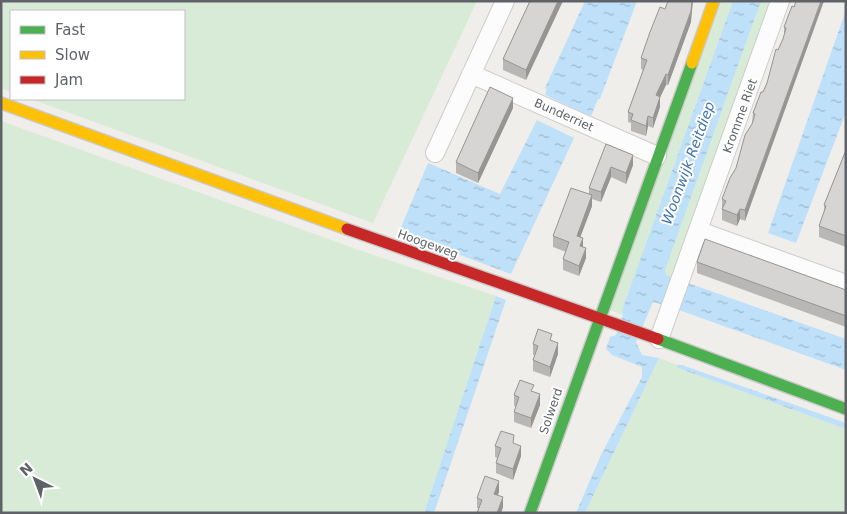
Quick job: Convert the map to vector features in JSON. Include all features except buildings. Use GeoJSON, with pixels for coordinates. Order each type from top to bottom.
{"type":"FeatureCollection","features":[{"type":"Feature","properties":{"kind":"street"},"geometry":{"type":"LineString","coordinates":[[435,154],[505,1]]}},
{"type":"Feature","properties":{"kind":"street"},"geometry":{"type":"LineString","coordinates":[[598,319],[714,1]]}},
{"type":"Feature","properties":{"kind":"street","name":"Kromme Riet"},"geometry":{"type":"LineString","coordinates":[[652,337],[667,315],[780,1]]}},
{"type":"Feature","properties":{"kind":"street","name":"Bunderriet"},"geometry":{"type":"LineString","coordinates":[[471,74],[657,156]]}},
{"type":"Feature","properties":{"kind":"street","name":"Hoogeweg"},"geometry":{"type":"LineString","coordinates":[[1,103],[598,319],[614,323],[846,409]]}},
{"type":"Feature","properties":{"kind":"street"},"geometry":{"type":"LineString","coordinates":[[699,230],[846,284]]}},
{"type":"Feature","properties":{"kind":"street","name":"Solwerd"},"geometry":{"type":"LineString","coordinates":[[530,513],[598,319]]}},
{"type":"Feature","properties":{"kind":"green space"},"geometry":{"type":"Polygon","coordinates":[[[1,1],[477,1],[373,223],[34,100],[185,100],[185,10],[10,10],[10,92],[1,88],[1,1]]]}},
{"type":"Feature","properties":{"kind":"green space"},"geometry":{"type":"Polygon","coordinates":[[[722,1],[733,1],[622,310],[623,315],[610,310],[722,1]]]}},
{"type":"Feature","properties":{"kind":"green space"},"geometry":{"type":"Polygon","coordinates":[[[761,1],[773,1],[673,276],[671,277],[666,275],[665,270],[761,1]]]}},
{"type":"Feature","properties":{"kind":"green space"},"geometry":{"type":"Polygon","coordinates":[[[1,121],[359,250],[496,296],[424,513],[1,513],[1,121]]]}},
{"type":"Feature","properties":{"kind":"green space"},"geometry":{"type":"Polygon","coordinates":[[[659,358],[677,365],[678,368],[846,429],[846,513],[585,513],[659,358]]]}},
{"type":"Feature","properties":{"kind":"water"},"geometry":{"type":"Polygon","coordinates":[[[585,1],[637,1],[600,99],[598,99],[591,116],[545,95],[547,89],[545,88],[585,1]]]}},
{"type":"Feature","properties":{"kind":"water","name":"Woonwijk Reitdiep"},"geometry":{"type":"Polygon","coordinates":[[[733,1],[761,1],[665,270],[666,275],[671,277],[668,288],[684,294],[688,283],[846,339],[846,370],[679,310],[682,299],[666,293],[661,304],[653,302],[636,342],[642,355],[659,358],[585,513],[576,513],[601,455],[642,377],[642,367],[612,355],[606,349],[610,337],[616,335],[623,315],[622,310],[733,1]]]}},
{"type":"Feature","properties":{"kind":"water"},"geometry":{"type":"Polygon","coordinates":[[[846,10],[846,112],[796,243],[768,233],[846,10]]]}},
{"type":"Feature","properties":{"kind":"water"},"geometry":{"type":"Polygon","coordinates":[[[537,120],[574,138],[511,274],[399,232],[428,163],[500,194],[537,120]]]}},
{"type":"Feature","properties":{"kind":"water"},"geometry":{"type":"Polygon","coordinates":[[[496,296],[506,300],[434,513],[424,513],[496,296]]]}},
{"type":"Feature","properties":{"kind":"water"},"geometry":{"type":"Polygon","coordinates":[[[677,365],[682,365],[846,423],[846,429],[678,368],[677,365]]]}},
{"type":"Feature","properties":{"kind":"traffic: fast"},"geometry":{"type":"LineString","coordinates":[[530,513],[692,63]]}},
{"type":"Feature","properties":{"kind":"traffic: fast"},"geometry":{"type":"LineString","coordinates":[[658,339],[846,409]]}},
{"type":"Feature","properties":{"kind":"traffic: slow"},"geometry":{"type":"LineString","coordinates":[[692,63],[714,1]]}},
{"type":"Feature","properties":{"kind":"traffic: slow"},"geometry":{"type":"LineString","coordinates":[[1,103],[347,229]]}},
{"type":"Feature","properties":{"kind":"traffic: jam"},"geometry":{"type":"LineString","coordinates":[[347,229],[658,339]]}}]}
